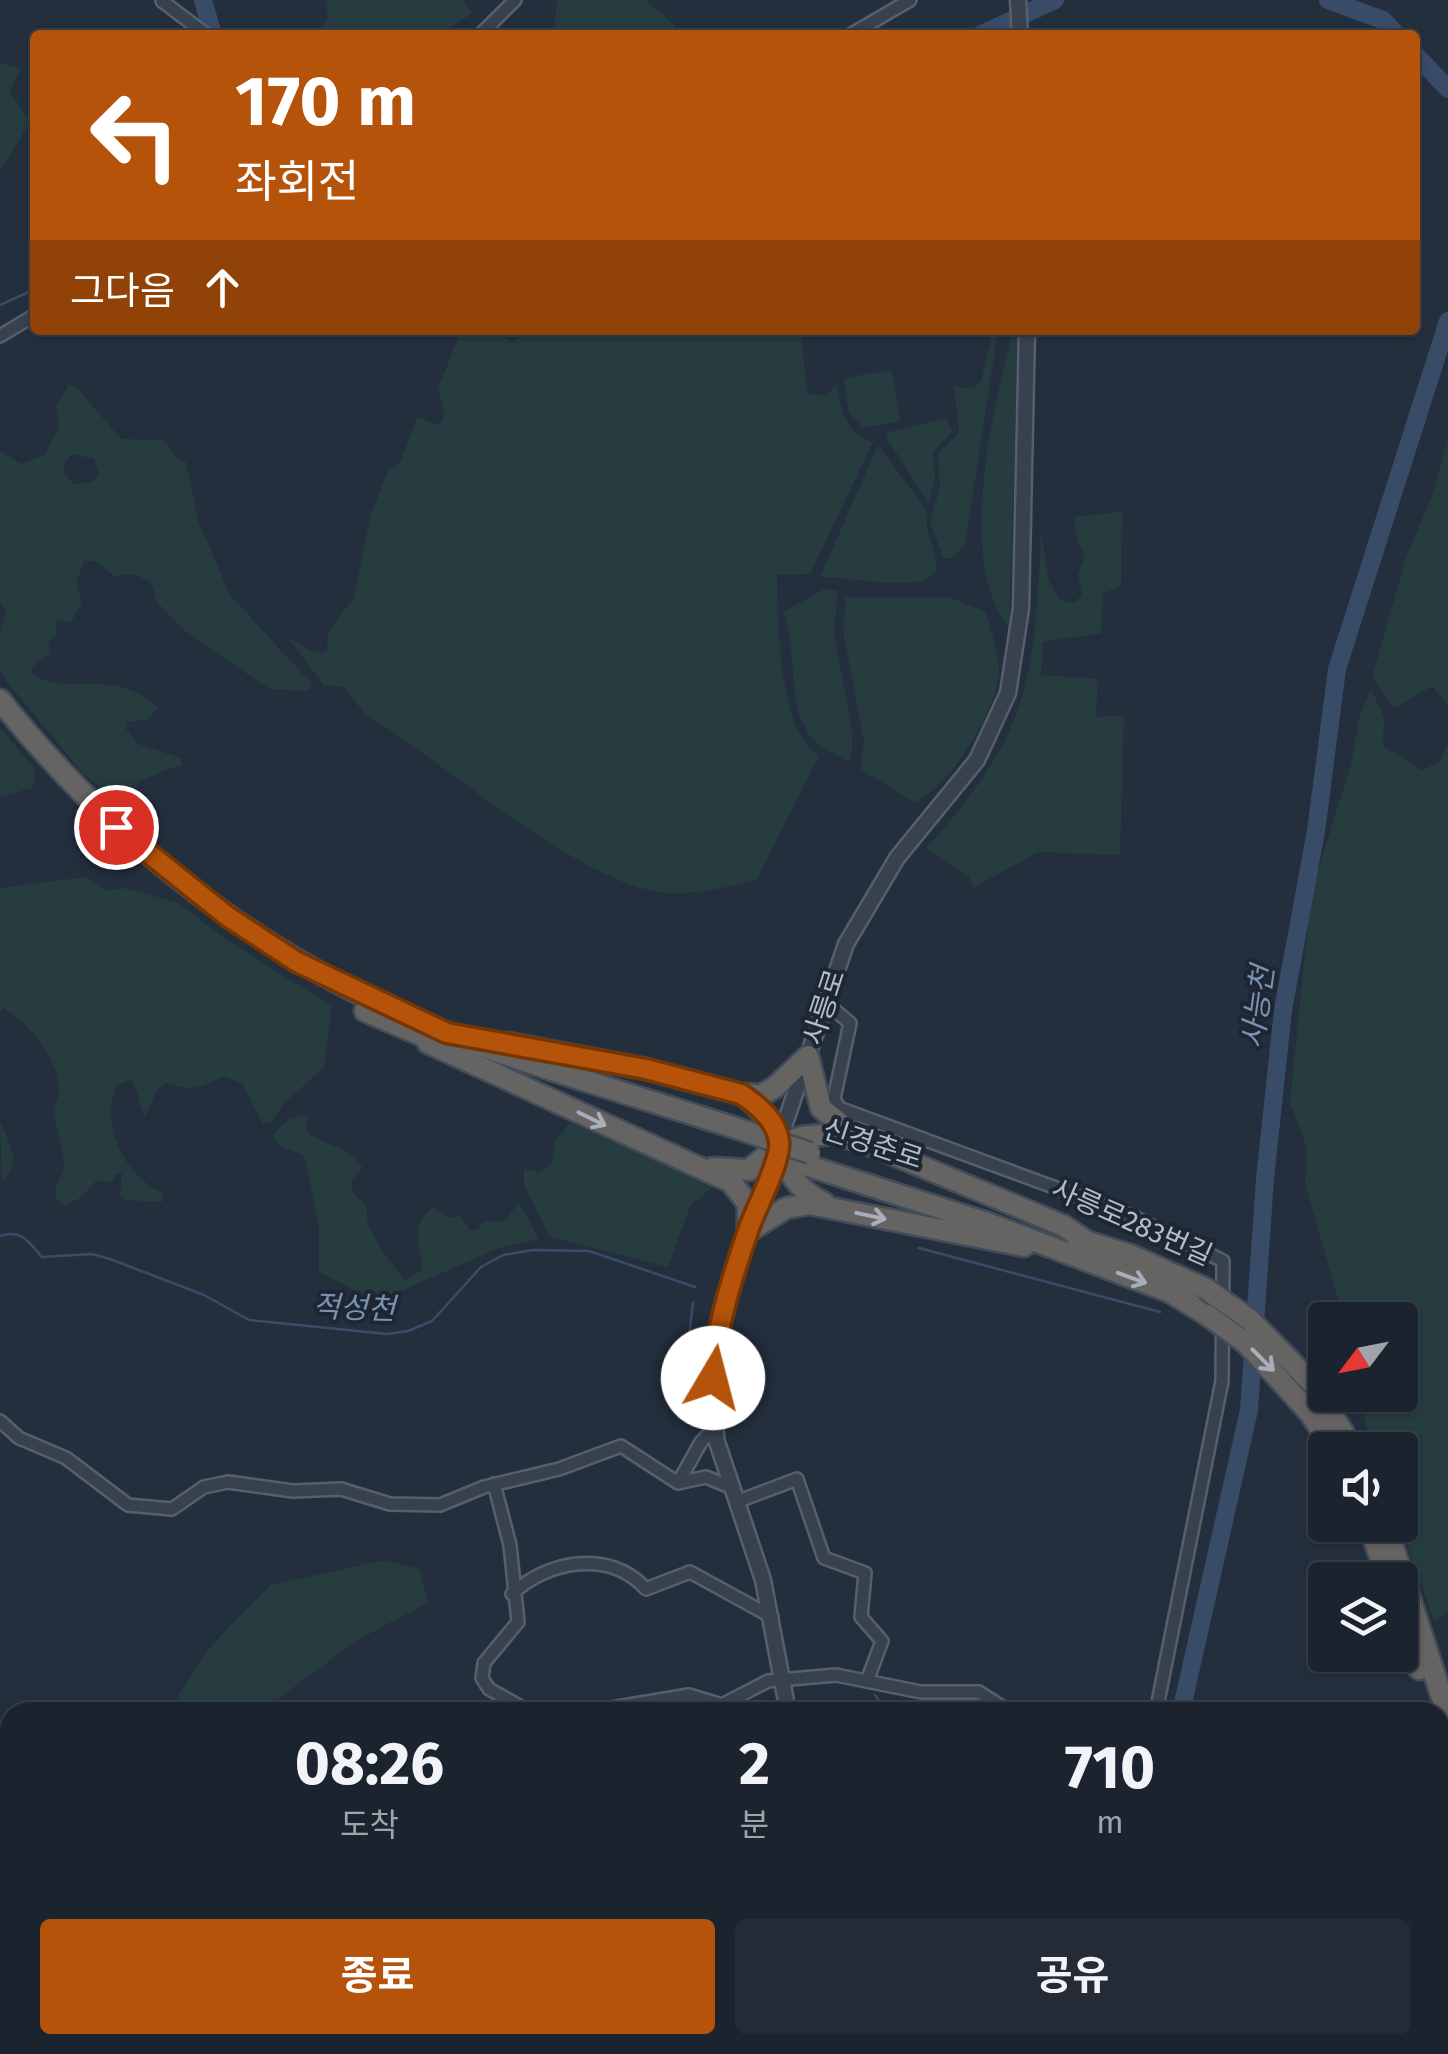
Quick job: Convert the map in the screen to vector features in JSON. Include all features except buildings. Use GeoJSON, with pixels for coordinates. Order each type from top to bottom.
{"type":"FeatureCollection","features":[{"type":"Feature","properties":{"kind":"highway","name":"신경춘로"},"geometry":{"type":"LineString","coordinates":[[0,700],[90,802],[142,852],[297,962],[447,1033],[808,1159],[1170,1292],[1246,1342],[1322,1432]]}},
{"type":"Feature","properties":{"kind":"highway","name":"신경춘로"},"geometry":{"type":"LineString","coordinates":[[0,715],[102,830],[183,899],[313,984],[408,1033],[746,1138]]}},
{"type":"Feature","properties":{"kind":"highway"},"geometry":{"type":"LineString","coordinates":[[408,1033],[731,1182],[744,1195],[748,1232],[796,1204],[835,1208],[989,1242],[1053,1249]]}},
{"type":"Feature","properties":{"kind":"highway"},"geometry":{"type":"LineString","coordinates":[[447,1033],[630,1066],[741,1094],[761,1095],[774,1088],[808,1056]]}},
{"type":"Feature","properties":{"kind":"highway"},"geometry":{"type":"LineString","coordinates":[[808,1056],[820,1108],[863,1142]]}},
{"type":"Feature","properties":{"kind":"highway"},"geometry":{"type":"LineString","coordinates":[[741,1094],[766,1114],[794,1183],[835,1208]]}},
{"type":"Feature","properties":{"kind":"highway"},"geometry":{"type":"LineString","coordinates":[[697,1164],[727,1172],[749,1170],[780,1144],[818,1134],[863,1142],[1064,1226],[1089,1242]]}},
{"type":"Feature","properties":{"kind":"highway","name":"신경춘로"},"geometry":{"type":"LineString","coordinates":[[808,1159],[1130,1255],[1206,1289],[1249,1319],[1312,1384],[1343,1432]]}},
{"type":"Feature","properties":{"kind":"highway"},"geometry":{"type":"LineString","coordinates":[[1392,1542],[1443,1702]]}},
{"type":"Feature","properties":{"kind":"highway"},"geometry":{"type":"LineString","coordinates":[[1418,1666],[1431,1702]]}},
{"type":"Feature","properties":{"kind":"street"},"geometry":{"type":"LineString","coordinates":[[485,30],[515,0]]}},
{"type":"Feature","properties":{"kind":"street"},"geometry":{"type":"LineString","coordinates":[[859,30],[910,0]]}},
{"type":"Feature","properties":{"kind":"street"},"geometry":{"type":"LineString","coordinates":[[1018,0],[1020,30]]}},
{"type":"Feature","properties":{"kind":"street"},"geometry":{"type":"LineString","coordinates":[[162,1],[200,30]]}},
{"type":"Feature","properties":{"kind":"street"},"geometry":{"type":"LineString","coordinates":[[0,336],[30,318]]}},
{"type":"Feature","properties":{"kind":"street","name":"사릉로"},"geometry":{"type":"LineString","coordinates":[[787,1702],[772,1617],[715,1427],[715,1350],[748,1232],[824,1001],[870,898],[897,858],[977,760],[1008,693],[1021,608],[1028,335]]}},
{"type":"Feature","properties":{"kind":"street","name":"사릉로283번길"},"geometry":{"type":"LineString","coordinates":[[824,1001],[850,1023],[834,1099],[839,1108],[1132,1216],[1223,1261],[1222,1381],[1158,1702]]}},
{"type":"Feature","properties":{"kind":"street"},"geometry":{"type":"LineString","coordinates":[[0,1421],[19,1438],[57,1452],[124,1502],[144,1509],[178,1508],[204,1487],[218,1482],[293,1492],[341,1489],[403,1505],[448,1504],[494,1484],[559,1469],[622,1446],[678,1483],[706,1476],[730,1487]]}},
{"type":"Feature","properties":{"kind":"street"},"geometry":{"type":"LineString","coordinates":[[678,1483],[701,1442],[715,1427]]}},
{"type":"Feature","properties":{"kind":"street"},"geometry":{"type":"LineString","coordinates":[[736,1502],[796,1479],[824,1558],[864,1573],[861,1617],[882,1642],[867,1681]]}},
{"type":"Feature","properties":{"kind":"street"},"geometry":{"type":"LineString","coordinates":[[494,1484],[510,1544],[516,1629],[488,1657],[482,1678],[490,1689],[513,1702]]}},
{"type":"Feature","properties":{"kind":"street"},"geometry":{"type":"LineString","coordinates":[[512,1594],[539,1574],[583,1562],[622,1570],[646,1589],[690,1572],[772,1617]]}},
{"type":"Feature","properties":{"kind":"street"},"geometry":{"type":"LineString","coordinates":[[729,1702],[784,1677],[836,1675],[934,1694],[979,1692],[994,1702]]}},
{"type":"Feature","properties":{"kind":"street"},"geometry":{"type":"LineString","coordinates":[[647,1702],[689,1695],[712,1702]]}},
{"type":"Feature","properties":{"kind":"green space"},"geometry":{"type":"Polygon","coordinates":[[[326,0],[463,0],[472,13],[447,30],[320,30],[328,18],[326,0]]]}},
{"type":"Feature","properties":{"kind":"green space"},"geometry":{"type":"Polygon","coordinates":[[[557,0],[646,0],[675,26],[672,30],[554,30],[557,0]]]}},
{"type":"Feature","properties":{"kind":"green space"},"geometry":{"type":"Polygon","coordinates":[[[0,63],[20,69],[10,91],[30,123],[0,170],[0,63]]]}},
{"type":"Feature","properties":{"kind":"green space"},"geometry":{"type":"Polygon","coordinates":[[[459,335],[503,335],[512,343],[519,335],[801,335],[807,394],[826,395],[837,385],[851,427],[873,442],[810,574],[777,575],[780,646],[788,700],[805,743],[819,756],[757,879],[712,890],[666,893],[632,885],[594,869],[554,846],[365,714],[344,687],[324,685],[288,638],[315,653],[327,652],[328,632],[354,598],[371,513],[388,471],[401,461],[417,417],[439,425],[445,416],[438,389],[459,335]]]}},
{"type":"Feature","properties":{"kind":"green space"},"geometry":{"type":"Polygon","coordinates":[[[992,335],[997,335],[965,545],[952,558],[943,558],[930,523],[940,487],[938,454],[959,432],[954,386],[974,389],[981,381],[992,335]]]}},
{"type":"Feature","properties":{"kind":"green space"},"geometry":{"type":"Polygon","coordinates":[[[1012,335],[1018,335],[1009,628],[993,600],[984,565],[984,484],[996,402],[1012,335]]]}},
{"type":"Feature","properties":{"kind":"green space"},"geometry":{"type":"Polygon","coordinates":[[[892,370],[900,421],[863,428],[849,412],[844,378],[892,370]]]}},
{"type":"Feature","properties":{"kind":"green space"},"geometry":{"type":"Polygon","coordinates":[[[69,385],[77,388],[121,439],[163,440],[178,459],[186,462],[198,520],[230,595],[312,684],[309,691],[269,689],[184,630],[157,602],[151,583],[135,574],[114,576],[96,561],[84,561],[76,582],[82,604],[71,622],[57,620],[56,637],[48,642],[50,654],[32,667],[32,674],[46,681],[124,688],[158,708],[147,719],[127,722],[126,729],[138,744],[181,758],[182,764],[139,781],[133,791],[103,790],[82,772],[0,671],[0,633],[6,612],[0,603],[0,451],[21,464],[45,455],[59,427],[56,406],[69,385]],[[72,454],[64,464],[64,473],[73,484],[93,482],[99,475],[94,459],[72,454]]]}},
{"type":"Feature","properties":{"kind":"green space"},"geometry":{"type":"Polygon","coordinates":[[[947,418],[952,432],[933,452],[935,477],[929,503],[886,437],[889,432],[947,418]]]}},
{"type":"Feature","properties":{"kind":"green space"},"geometry":{"type":"Polygon","coordinates":[[[1448,439],[1448,706],[1432,686],[1394,708],[1372,677],[1407,555],[1433,494],[1448,439]]]}},
{"type":"Feature","properties":{"kind":"green space"},"geometry":{"type":"Polygon","coordinates":[[[878,445],[928,512],[927,528],[936,557],[936,573],[925,579],[897,583],[820,577],[878,445]]]}},
{"type":"Feature","properties":{"kind":"green space"},"geometry":{"type":"Polygon","coordinates":[[[1122,511],[1121,587],[1103,593],[1101,633],[1043,642],[1041,675],[1098,679],[1096,717],[1124,715],[1120,855],[1038,852],[973,888],[969,877],[926,848],[987,772],[1020,704],[1035,630],[1041,533],[1049,581],[1061,601],[1075,603],[1082,594],[1078,574],[1085,556],[1078,544],[1074,517],[1122,511]]]}},
{"type":"Feature","properties":{"kind":"green space"},"geometry":{"type":"Polygon","coordinates":[[[824,589],[837,591],[835,638],[852,738],[848,762],[815,741],[806,729],[796,697],[783,612],[824,589]]]}},
{"type":"Feature","properties":{"kind":"green space"},"geometry":{"type":"Polygon","coordinates":[[[845,597],[947,597],[985,611],[998,664],[993,697],[967,750],[942,781],[915,803],[860,769],[864,743],[844,636],[845,597]]]}},
{"type":"Feature","properties":{"kind":"green space"},"geometry":{"type":"Polygon","coordinates":[[[1371,689],[1384,717],[1383,746],[1422,770],[1440,762],[1448,743],[1448,1613],[1434,1621],[1418,1576],[1418,1562],[1413,1562],[1406,1542],[1418,1542],[1418,1432],[1368,1432],[1362,1412],[1418,1412],[1418,1302],[1339,1302],[1305,1183],[1307,1148],[1290,1102],[1311,893],[1351,764],[1360,714],[1371,689]]]}},
{"type":"Feature","properties":{"kind":"green space"},"geometry":{"type":"Polygon","coordinates":[[[0,728],[36,770],[32,788],[0,797],[0,728]]]}},
{"type":"Feature","properties":{"kind":"green space"},"geometry":{"type":"Polygon","coordinates":[[[86,877],[107,891],[123,888],[177,902],[225,939],[332,1006],[324,1068],[285,1102],[271,1122],[263,1124],[242,1083],[222,1076],[196,1087],[167,1083],[157,1090],[145,1117],[132,1079],[117,1085],[111,1116],[119,1148],[137,1175],[163,1193],[162,1202],[126,1200],[120,1195],[122,1173],[115,1175],[112,1182],[96,1181],[80,1198],[64,1206],[59,1201],[55,1191],[64,1164],[54,1112],[59,1092],[54,1066],[32,1032],[13,1014],[3,1008],[0,1011],[0,888],[86,877]]]}},
{"type":"Feature","properties":{"kind":"green space"},"geometry":{"type":"Polygon","coordinates":[[[308,1118],[305,1131],[351,1155],[362,1167],[352,1180],[352,1191],[366,1205],[368,1225],[405,1281],[423,1269],[418,1228],[434,1207],[449,1218],[461,1216],[469,1230],[477,1230],[484,1222],[505,1221],[519,1202],[539,1239],[499,1248],[391,1295],[364,1295],[319,1272],[319,1225],[304,1155],[278,1145],[272,1135],[289,1119],[308,1118]]]}},
{"type":"Feature","properties":{"kind":"green space"},"geometry":{"type":"Polygon","coordinates":[[[0,1121],[13,1159],[2,1182],[0,1121]]]}},
{"type":"Feature","properties":{"kind":"green space"},"geometry":{"type":"Polygon","coordinates":[[[570,1123],[716,1184],[690,1206],[668,1267],[550,1237],[524,1185],[524,1169],[539,1172],[551,1163],[556,1140],[570,1123]]]}},
{"type":"Feature","properties":{"kind":"green space"},"geometry":{"type":"Polygon","coordinates":[[[385,1560],[419,1569],[428,1603],[359,1639],[274,1702],[174,1702],[210,1647],[271,1585],[385,1560]]]}},
{"type":"Feature","properties":{"kind":"waterway","name":"사능천"},"geometry":{"type":"LineString","coordinates":[[203,0],[212,30]]}},
{"type":"Feature","properties":{"kind":"waterway","name":"사능천"},"geometry":{"type":"LineString","coordinates":[[991,30],[1055,0]]}},
{"type":"Feature","properties":{"kind":"waterway","name":"사능천"},"geometry":{"type":"LineString","coordinates":[[1328,0],[1383,20],[1392,30]]}},
{"type":"Feature","properties":{"kind":"waterway","name":"사능천"},"geometry":{"type":"LineString","coordinates":[[1420,59],[1448,89]]}},
{"type":"Feature","properties":{"kind":"waterway"},"geometry":{"type":"LineString","coordinates":[[0,305],[30,291]]}},
{"type":"Feature","properties":{"kind":"waterway","name":"사능천"},"geometry":{"type":"LineString","coordinates":[[1183,1702],[1249,1410],[1265,1179],[1283,1010],[1316,831],[1337,669],[1448,321]]}},
{"type":"Feature","properties":{"kind":"waterway","name":"적성천"},"geometry":{"type":"LineString","coordinates":[[0,1236],[20,1236],[42,1257],[92,1254],[110,1259],[204,1295],[249,1320],[387,1334],[432,1321],[481,1267],[503,1255],[533,1250],[589,1251],[695,1287]]}},
{"type":"Feature","properties":{"kind":"waterway"},"geometry":{"type":"LineString","coordinates":[[919,1248],[1160,1312]]}},
{"type":"Feature","properties":{"kind":"waterway","name":"적성천"},"geometry":{"type":"LineString","coordinates":[[690,1413],[686,1359],[693,1303]]}},
{"type":"Feature","properties":{"kind":"waterway","name":"적성천"},"geometry":{"type":"LineString","coordinates":[[875,1695],[880,1702]]}},
{"type":"Feature","properties":{"kind":"route"},"geometry":{"type":"LineString","coordinates":[[116,827],[142,852],[227,916],[297,962],[368,999],[447,1033],[646,1069],[741,1094],[753,1102],[775,1126],[780,1144],[748,1232],[715,1350],[713,1378]]}}]}
